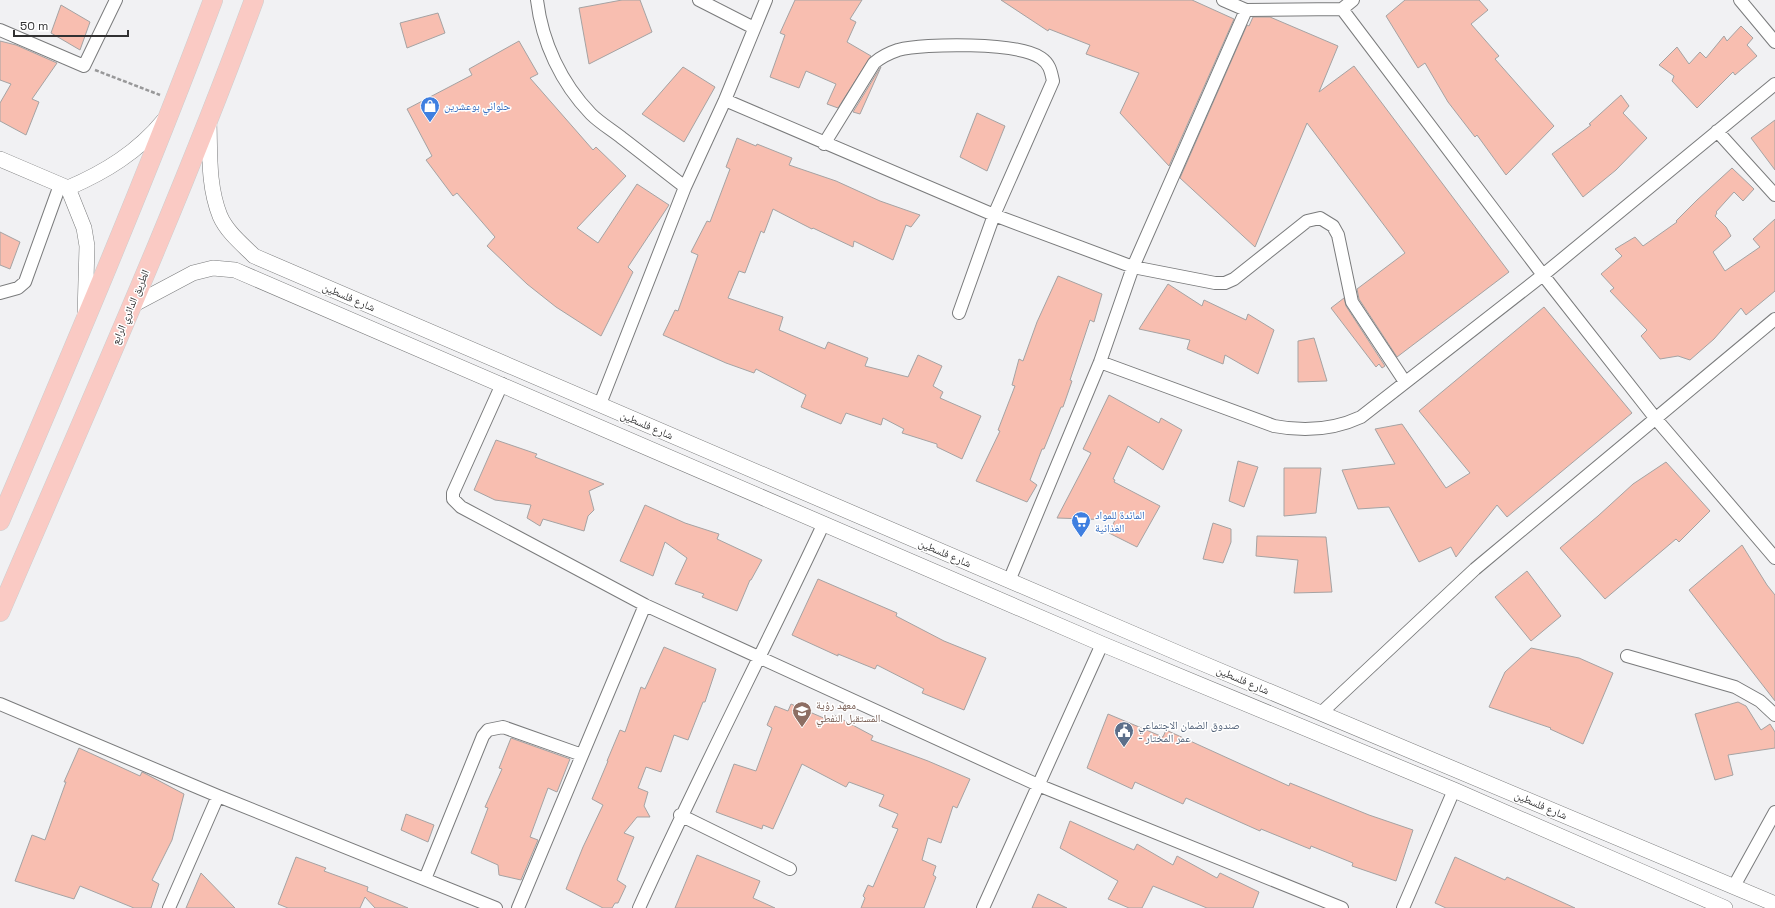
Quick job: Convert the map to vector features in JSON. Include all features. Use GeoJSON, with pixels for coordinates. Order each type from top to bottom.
{"type":"FeatureCollection","features":[{"type":"Feature","properties":{"kind":"main road"},"geometry":{"type":"LineString","coordinates":[[0,521],[84,323],[173,106],[213,0]]}},
{"type":"Feature","properties":{"kind":"main road","name":"الطريق الدائري الرابع"},"geometry":{"type":"LineString","coordinates":[[0,612],[209,120],[254,0]]}},
{"type":"Feature","properties":{"kind":"street"},"geometry":{"type":"LineString","coordinates":[[0,30],[84,66],[116,0]]}},
{"type":"Feature","properties":{"kind":"street"},"geometry":{"type":"LineString","coordinates":[[537,0],[539,14],[547,41],[558,69],[572,93],[592,115],[685,187]]}},
{"type":"Feature","properties":{"kind":"street"},"geometry":{"type":"LineString","coordinates":[[699,0],[754,28]]}},
{"type":"Feature","properties":{"kind":"street"},"geometry":{"type":"LineString","coordinates":[[600,404],[685,187],[725,100],[766,0]]}},
{"type":"Feature","properties":{"kind":"street"},"geometry":{"type":"LineString","coordinates":[[1223,0],[1246,10],[1342,9],[1353,0]]}},
{"type":"Feature","properties":{"kind":"street"},"geometry":{"type":"LineString","coordinates":[[1740,0],[1775,42]]}},
{"type":"Feature","properties":{"kind":"street"},"geometry":{"type":"LineString","coordinates":[[1342,9],[1543,275],[1656,419],[1775,558]]}},
{"type":"Feature","properties":{"kind":"street"},"geometry":{"type":"LineString","coordinates":[[1009,580],[1100,362],[1133,268],[1246,10]]}},
{"type":"Feature","properties":{"kind":"street"},"geometry":{"type":"LineString","coordinates":[[824,144],[874,63],[887,54],[899,50],[933,45],[996,47],[1026,51],[1040,57],[1047,63],[1051,71],[1053,82],[994,215],[959,313]]}},
{"type":"Feature","properties":{"kind":"street"},"geometry":{"type":"LineString","coordinates":[[1100,362],[1274,426],[1291,430],[1330,428],[1348,423],[1361,417],[1543,275],[1775,84]]}},
{"type":"Feature","properties":{"kind":"street"},"geometry":{"type":"LineString","coordinates":[[725,100],[824,144],[994,215],[1133,268],[1215,283],[1225,283],[1234,279],[1245,271],[1307,221],[1320,218],[1333,226],[1338,235],[1350,297],[1356,311],[1405,382]]}},
{"type":"Feature","properties":{"kind":"street"},"geometry":{"type":"LineString","coordinates":[[0,294],[18,288],[25,282],[64,187],[92,178],[114,165],[155,131],[173,106]]}},
{"type":"Feature","properties":{"kind":"street","name":"شارع فلسطين"},"geometry":{"type":"LineString","coordinates":[[209,120],[210,168],[214,192],[221,217],[235,238],[254,256],[1185,656],[1775,904]]}},
{"type":"Feature","properties":{"kind":"street"},"geometry":{"type":"LineString","coordinates":[[1717,131],[1775,195]]}},
{"type":"Feature","properties":{"kind":"street"},"geometry":{"type":"LineString","coordinates":[[0,159],[64,187],[84,228],[87,246],[84,323]]}},
{"type":"Feature","properties":{"kind":"street","name":"شارع فلسطين"},"geometry":{"type":"LineString","coordinates":[[131,306],[193,273],[213,268],[235,270],[502,384],[823,525],[1102,644],[1454,790],[1725,908]]}},
{"type":"Feature","properties":{"kind":"street"},"geometry":{"type":"LineString","coordinates":[[1321,713],[1475,569],[1775,319]]}},
{"type":"Feature","properties":{"kind":"street"},"geometry":{"type":"LineString","coordinates":[[502,384],[453,493],[454,499],[461,508],[645,605],[1038,785],[1342,908]]}},
{"type":"Feature","properties":{"kind":"street"},"geometry":{"type":"LineString","coordinates":[[639,908],[680,815],[761,657],[823,525]]}},
{"type":"Feature","properties":{"kind":"street"},"geometry":{"type":"LineString","coordinates":[[518,908],[645,605]]}},
{"type":"Feature","properties":{"kind":"street"},"geometry":{"type":"LineString","coordinates":[[983,908],[1102,644]]}},
{"type":"Feature","properties":{"kind":"street"},"geometry":{"type":"LineString","coordinates":[[1177,675],[1185,656]]}},
{"type":"Feature","properties":{"kind":"street"},"geometry":{"type":"LineString","coordinates":[[1627,656],[1735,687],[1760,701],[1775,715]]}},
{"type":"Feature","properties":{"kind":"street"},"geometry":{"type":"LineString","coordinates":[[0,704],[218,796],[496,908]]}},
{"type":"Feature","properties":{"kind":"street"},"geometry":{"type":"LineString","coordinates":[[425,879],[483,736],[488,730],[503,727],[582,755]]}},
{"type":"Feature","properties":{"kind":"street"},"geometry":{"type":"LineString","coordinates":[[1403,908],[1454,790]]}},
{"type":"Feature","properties":{"kind":"street"},"geometry":{"type":"LineString","coordinates":[[169,908],[218,796]]}},
{"type":"Feature","properties":{"kind":"street"},"geometry":{"type":"LineString","coordinates":[[1734,886],[1775,812]]}},
{"type":"Feature","properties":{"kind":"street"},"geometry":{"type":"LineString","coordinates":[[680,815],[790,869]]}},
{"type":"Feature","properties":{"kind":"path"},"geometry":{"type":"LineString","coordinates":[[84,66],[173,106]]}},
{"type":"Feature","properties":{"kind":"building"},"geometry":{"type":"Polygon","coordinates":[[[622,0],[640,0],[652,32],[589,64],[579,8],[622,0]]]}},
{"type":"Feature","properties":{"kind":"building"},"geometry":{"type":"Polygon","coordinates":[[[795,0],[862,0],[850,19],[856,22],[847,42],[871,56],[838,108],[827,104],[836,84],[806,71],[799,88],[770,77],[785,35],[780,33],[795,0]]]}},
{"type":"Feature","properties":{"kind":"building"},"geometry":{"type":"Polygon","coordinates":[[[1001,0],[1192,0],[1234,19],[1169,166],[1120,113],[1139,73],[1086,54],[1090,45],[1049,29],[1048,31],[1001,0]]]}},
{"type":"Feature","properties":{"kind":"building"},"geometry":{"type":"Polygon","coordinates":[[[1405,0],[1479,0],[1488,10],[1471,24],[1499,56],[1495,59],[1554,126],[1506,175],[1477,135],[1475,137],[1448,102],[1425,63],[1418,68],[1386,16],[1405,0]]]}},
{"type":"Feature","properties":{"kind":"building"},"geometry":{"type":"Polygon","coordinates":[[[61,5],[90,22],[80,50],[51,33],[61,5]]]}},
{"type":"Feature","properties":{"kind":"building"},"geometry":{"type":"Polygon","coordinates":[[[438,13],[445,33],[407,48],[400,23],[438,13]]]}},
{"type":"Feature","properties":{"kind":"building"},"geometry":{"type":"Polygon","coordinates":[[[1253,17],[1270,17],[1338,46],[1319,92],[1354,66],[1509,272],[1397,357],[1359,299],[1357,289],[1405,253],[1307,123],[1255,247],[1180,178],[1247,25],[1249,26],[1253,17]]]}},
{"type":"Feature","properties":{"kind":"building"},"geometry":{"type":"Polygon","coordinates":[[[1741,26],[1753,38],[1747,45],[1757,56],[1735,75],[1733,72],[1697,108],[1672,81],[1674,76],[1659,65],[1677,47],[1689,64],[1700,52],[1706,58],[1724,36],[1727,41],[1741,26]]]}},
{"type":"Feature","properties":{"kind":"building"},"geometry":{"type":"Polygon","coordinates":[[[0,41],[16,45],[57,63],[32,99],[39,102],[26,135],[0,121],[0,103],[11,84],[0,80],[0,41]]]}},
{"type":"Feature","properties":{"kind":"building"},"geometry":{"type":"Polygon","coordinates":[[[519,41],[538,74],[530,78],[593,150],[596,147],[626,176],[577,228],[598,243],[637,184],[669,205],[628,267],[633,272],[601,336],[556,307],[527,284],[487,246],[495,237],[457,193],[453,196],[426,160],[432,156],[407,109],[472,75],[469,69],[519,41]]]}},
{"type":"Feature","properties":{"kind":"building"},"geometry":{"type":"Polygon","coordinates":[[[683,67],[715,87],[684,142],[642,114],[683,67]]]}},
{"type":"Feature","properties":{"kind":"building"},"geometry":{"type":"Polygon","coordinates":[[[881,67],[860,114],[853,112],[880,68],[881,67]]]}},
{"type":"Feature","properties":{"kind":"building"},"geometry":{"type":"Polygon","coordinates":[[[1621,95],[1629,106],[1623,113],[1647,138],[1616,170],[1583,197],[1552,154],[1591,125],[1589,124],[1621,95]]]}},
{"type":"Feature","properties":{"kind":"building"},"geometry":{"type":"Polygon","coordinates":[[[977,113],[1005,126],[987,171],[960,157],[977,113]]]}},
{"type":"Feature","properties":{"kind":"building"},"geometry":{"type":"Polygon","coordinates":[[[1775,120],[1775,170],[1751,138],[1775,120]]]}},
{"type":"Feature","properties":{"kind":"building"},"geometry":{"type":"Polygon","coordinates":[[[737,138],[792,158],[789,165],[836,181],[880,201],[920,215],[911,227],[906,225],[893,260],[854,241],[853,247],[813,228],[812,229],[773,209],[764,233],[761,231],[745,273],[739,271],[728,298],[783,317],[779,330],[825,349],[828,342],[868,358],[865,366],[908,377],[918,355],[942,366],[933,386],[943,392],[940,398],[981,416],[962,459],[937,447],[937,444],[902,433],[904,429],[883,418],[881,425],[846,413],[841,424],[801,407],[806,395],[756,369],[754,373],[726,363],[663,335],[675,310],[678,311],[698,255],[691,252],[707,221],[710,222],[730,169],[726,167],[737,138]]]}},
{"type":"Feature","properties":{"kind":"building"},"geometry":{"type":"Polygon","coordinates":[[[1732,168],[1754,189],[1743,201],[1734,192],[1716,212],[1717,213],[1715,216],[1726,227],[1731,236],[1713,252],[1725,271],[1760,247],[1753,239],[1775,219],[1775,291],[1746,315],[1741,308],[1714,339],[1690,360],[1678,356],[1660,359],[1641,336],[1647,330],[1610,291],[1614,288],[1601,274],[1622,256],[1615,249],[1635,237],[1643,246],[1677,222],[1676,221],[1697,200],[1732,168]]]}},
{"type":"Feature","properties":{"kind":"building"},"geometry":{"type":"Polygon","coordinates":[[[0,232],[20,242],[10,269],[0,265],[0,232]]]}},
{"type":"Feature","properties":{"kind":"building"},"geometry":{"type":"Polygon","coordinates":[[[1058,276],[1102,294],[1094,322],[1090,320],[1070,380],[1072,381],[1063,407],[1061,407],[1044,449],[1042,449],[1030,480],[1037,485],[1027,502],[976,481],[1000,431],[998,430],[1015,386],[1012,385],[1019,359],[1023,361],[1037,322],[1058,276]]]}},
{"type":"Feature","properties":{"kind":"building"},"geometry":{"type":"Polygon","coordinates":[[[1168,284],[1202,306],[1204,300],[1246,320],[1248,314],[1274,330],[1258,374],[1225,355],[1223,364],[1187,349],[1190,340],[1139,329],[1168,284]]]}},
{"type":"Feature","properties":{"kind":"building"},"geometry":{"type":"Polygon","coordinates":[[[1344,298],[1346,306],[1385,366],[1382,368],[1379,364],[1376,367],[1331,308],[1344,298]]]}},
{"type":"Feature","properties":{"kind":"building"},"geometry":{"type":"Polygon","coordinates":[[[1544,307],[1632,413],[1507,517],[1497,505],[1456,557],[1451,547],[1419,562],[1389,507],[1358,509],[1342,470],[1395,464],[1375,429],[1402,424],[1446,488],[1470,473],[1419,411],[1544,307]]]}},
{"type":"Feature","properties":{"kind":"building"},"geometry":{"type":"Polygon","coordinates":[[[1314,338],[1327,381],[1298,382],[1298,341],[1314,338]]]}},
{"type":"Feature","properties":{"kind":"building"},"geometry":{"type":"Polygon","coordinates":[[[1109,395],[1159,423],[1161,418],[1182,430],[1163,470],[1128,446],[1113,479],[1115,480],[1114,482],[1160,506],[1137,547],[1109,533],[1115,520],[1057,518],[1091,453],[1083,449],[1109,395]]]}},
{"type":"Feature","properties":{"kind":"building"},"geometry":{"type":"Polygon","coordinates":[[[496,440],[537,454],[535,457],[604,484],[589,491],[594,510],[588,516],[584,531],[543,519],[540,526],[527,518],[531,505],[495,500],[474,490],[496,440]]]}},
{"type":"Feature","properties":{"kind":"building"},"geometry":{"type":"Polygon","coordinates":[[[1238,461],[1258,467],[1244,507],[1229,501],[1238,461]]]}},
{"type":"Feature","properties":{"kind":"building"},"geometry":{"type":"Polygon","coordinates":[[[1666,462],[1710,511],[1679,542],[1676,539],[1605,599],[1560,548],[1633,484],[1666,462]]]}},
{"type":"Feature","properties":{"kind":"building"},"geometry":{"type":"Polygon","coordinates":[[[1284,468],[1321,468],[1316,513],[1284,516],[1284,468]]]}},
{"type":"Feature","properties":{"kind":"building"},"geometry":{"type":"Polygon","coordinates":[[[645,505],[685,523],[719,534],[717,539],[762,560],[750,580],[737,611],[702,597],[704,594],[675,584],[687,558],[665,542],[653,576],[620,561],[645,505]]]}},
{"type":"Feature","properties":{"kind":"building"},"geometry":{"type":"Polygon","coordinates":[[[1213,523],[1231,529],[1231,542],[1223,563],[1203,559],[1213,523]]]}},
{"type":"Feature","properties":{"kind":"building"},"geometry":{"type":"Polygon","coordinates":[[[1257,536],[1326,537],[1332,592],[1294,593],[1298,560],[1256,556],[1257,536]]]}},
{"type":"Feature","properties":{"kind":"building"},"geometry":{"type":"Polygon","coordinates":[[[1742,545],[1775,595],[1775,701],[1689,590],[1742,545]]]}},
{"type":"Feature","properties":{"kind":"building"},"geometry":{"type":"Polygon","coordinates":[[[1527,571],[1561,616],[1531,641],[1495,597],[1527,571]]]}},
{"type":"Feature","properties":{"kind":"building"},"geometry":{"type":"Polygon","coordinates":[[[818,579],[897,613],[896,616],[944,641],[986,658],[964,710],[922,693],[924,689],[877,665],[875,669],[838,654],[838,656],[792,635],[818,579]]]}},
{"type":"Feature","properties":{"kind":"building"},"geometry":{"type":"Polygon","coordinates":[[[664,647],[716,669],[705,702],[703,702],[688,740],[674,735],[661,772],[646,767],[638,788],[648,792],[644,806],[650,817],[637,817],[624,833],[634,837],[617,880],[626,886],[618,903],[615,903],[612,908],[603,908],[566,889],[583,847],[603,805],[592,799],[607,761],[620,730],[625,732],[641,687],[645,689],[664,647]]]}},
{"type":"Feature","properties":{"kind":"building"},"geometry":{"type":"Polygon","coordinates":[[[1531,648],[1579,658],[1613,673],[1583,744],[1550,729],[1551,728],[1489,707],[1505,672],[1531,648]]]}},
{"type":"Feature","properties":{"kind":"building"},"geometry":{"type":"Polygon","coordinates":[[[1738,702],[1746,706],[1761,730],[1770,724],[1775,732],[1775,748],[1728,755],[1733,775],[1715,780],[1695,714],[1738,702]]]}},
{"type":"Feature","properties":{"kind":"building"},"geometry":{"type":"Polygon","coordinates":[[[791,704],[833,722],[834,715],[873,736],[871,740],[928,761],[970,779],[957,808],[953,806],[941,843],[928,838],[922,860],[936,866],[933,875],[936,877],[924,908],[861,908],[865,898],[863,896],[868,885],[873,887],[898,829],[892,827],[898,814],[879,806],[884,795],[849,782],[846,787],[802,764],[773,829],[763,825],[762,829],[716,812],[734,764],[756,771],[772,728],[767,725],[775,706],[788,711],[791,704]]]}},
{"type":"Feature","properties":{"kind":"building"},"geometry":{"type":"Polygon","coordinates":[[[1108,714],[1163,737],[1166,730],[1289,786],[1290,783],[1369,815],[1413,830],[1396,881],[1352,866],[1353,863],[1311,846],[1310,849],[1261,829],[1260,831],[1186,798],[1183,804],[1135,782],[1132,789],[1087,768],[1108,714]]]}},
{"type":"Feature","properties":{"kind":"building"},"geometry":{"type":"Polygon","coordinates":[[[511,738],[570,759],[557,792],[548,788],[530,837],[538,840],[521,880],[499,875],[498,865],[471,853],[488,808],[485,807],[502,769],[499,768],[511,738]]]}},
{"type":"Feature","properties":{"kind":"building"},"geometry":{"type":"Polygon","coordinates":[[[79,748],[140,776],[142,772],[184,794],[172,840],[152,880],[159,884],[151,908],[134,908],[80,886],[74,899],[15,881],[32,835],[45,840],[66,782],[64,782],[79,748]]]}},
{"type":"Feature","properties":{"kind":"building"},"geometry":{"type":"Polygon","coordinates":[[[406,814],[434,825],[428,842],[401,830],[406,814]]]}},
{"type":"Feature","properties":{"kind":"building"},"geometry":{"type":"Polygon","coordinates":[[[1070,821],[1134,850],[1137,844],[1173,865],[1177,856],[1217,878],[1220,873],[1259,892],[1253,908],[1207,908],[1153,886],[1142,908],[1129,908],[1108,899],[1118,881],[1060,848],[1070,821]]]}},
{"type":"Feature","properties":{"kind":"building"},"geometry":{"type":"Polygon","coordinates":[[[697,855],[760,881],[753,898],[775,908],[675,908],[697,855]]]}},
{"type":"Feature","properties":{"kind":"building"},"geometry":{"type":"Polygon","coordinates":[[[296,857],[326,868],[324,871],[368,887],[367,891],[408,908],[375,908],[365,897],[360,908],[288,908],[278,904],[296,857]]]}},
{"type":"Feature","properties":{"kind":"building"},"geometry":{"type":"Polygon","coordinates":[[[1455,857],[1505,880],[1507,877],[1575,908],[1446,908],[1435,903],[1455,857]]]}},
{"type":"Feature","properties":{"kind":"building"},"geometry":{"type":"Polygon","coordinates":[[[201,873],[235,908],[186,908],[201,873]]]}},
{"type":"Feature","properties":{"kind":"building"},"geometry":{"type":"Polygon","coordinates":[[[1038,894],[1067,908],[1032,908],[1038,894]]]}},
{"type":"Feature","properties":{"kind":"place","name":"حلواني بوعشرين"},"geometry":{"type":"Point","coordinates":[430,123]}},
{"type":"Feature","properties":{"kind":"place","name":"المائدة للمواد الغذائية"},"geometry":{"type":"Point","coordinates":[1081,538]}},
{"type":"Feature","properties":{"kind":"place","name":"معهد رؤية المستقبل النفطي"},"geometry":{"type":"Point","coordinates":[802,728]}},
{"type":"Feature","properties":{"kind":"place","name":"صندوق الضمان الاجتماعي - عمر المختار"},"geometry":{"type":"Point","coordinates":[1124,748]}}]}
